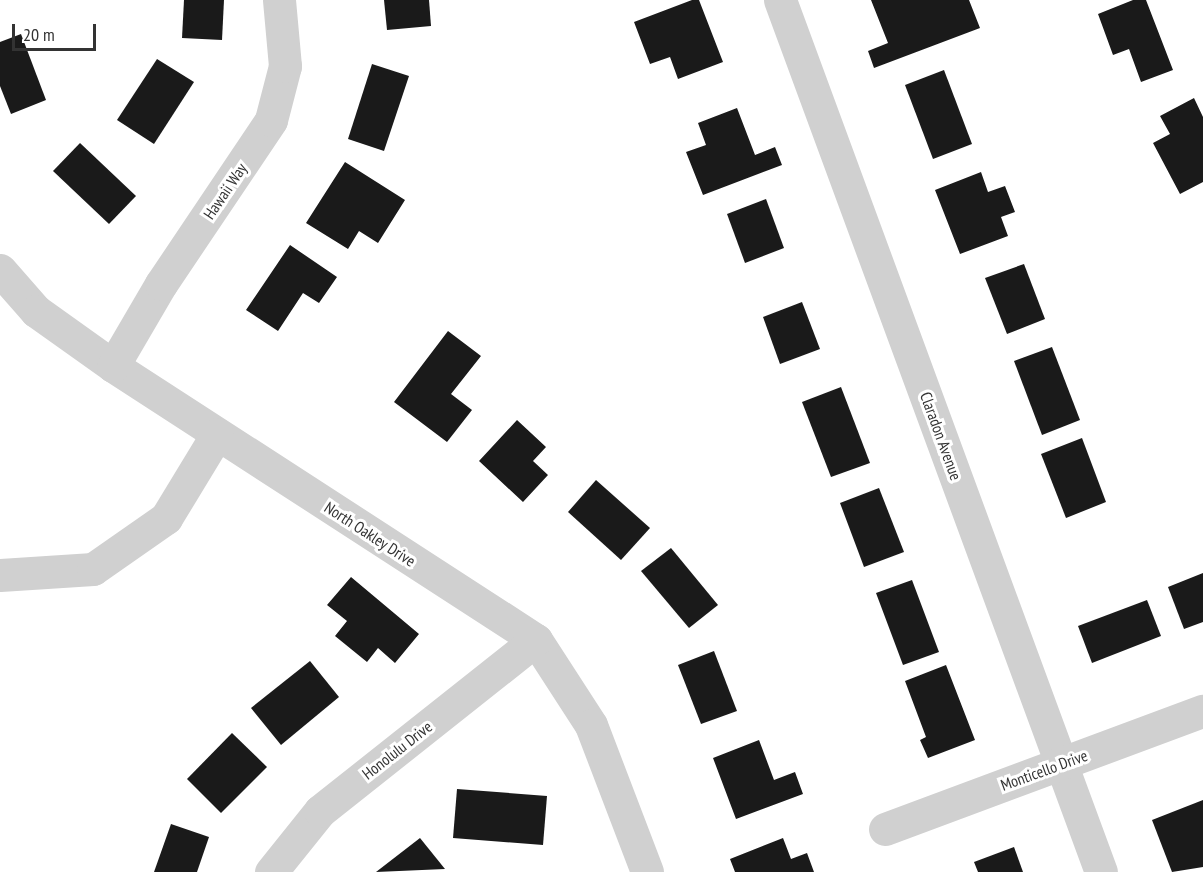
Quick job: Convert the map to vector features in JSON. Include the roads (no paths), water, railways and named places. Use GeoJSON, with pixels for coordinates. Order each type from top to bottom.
{"type":"FeatureCollection","features":[{"type":"Feature","properties":{"kind":"street","name":"Hawaii Way"},"geometry":{"type":"LineString","coordinates":[[113,366],[162,284],[271,120],[285,66],[279,0]]}},
{"type":"Feature","properties":{"kind":"street","name":"Claradon Avenue"},"geometry":{"type":"LineString","coordinates":[[780,0],[1101,872]]}},
{"type":"Feature","properties":{"kind":"street","name":"North Oakley Drive"},"geometry":{"type":"LineString","coordinates":[[0,270],[36,311],[113,366],[536,640],[591,725],[647,872]]}},
{"type":"Feature","properties":{"kind":"street"},"geometry":{"type":"LineString","coordinates":[[0,575],[93,569],[166,518],[217,434]]}},
{"type":"Feature","properties":{"kind":"street","name":"Honolulu Drive"},"geometry":{"type":"LineString","coordinates":[[271,872],[320,811],[536,640]]}},
{"type":"Feature","properties":{"kind":"street","name":"Monticello Drive"},"geometry":{"type":"LineString","coordinates":[[885,829],[1203,711]]}}]}
